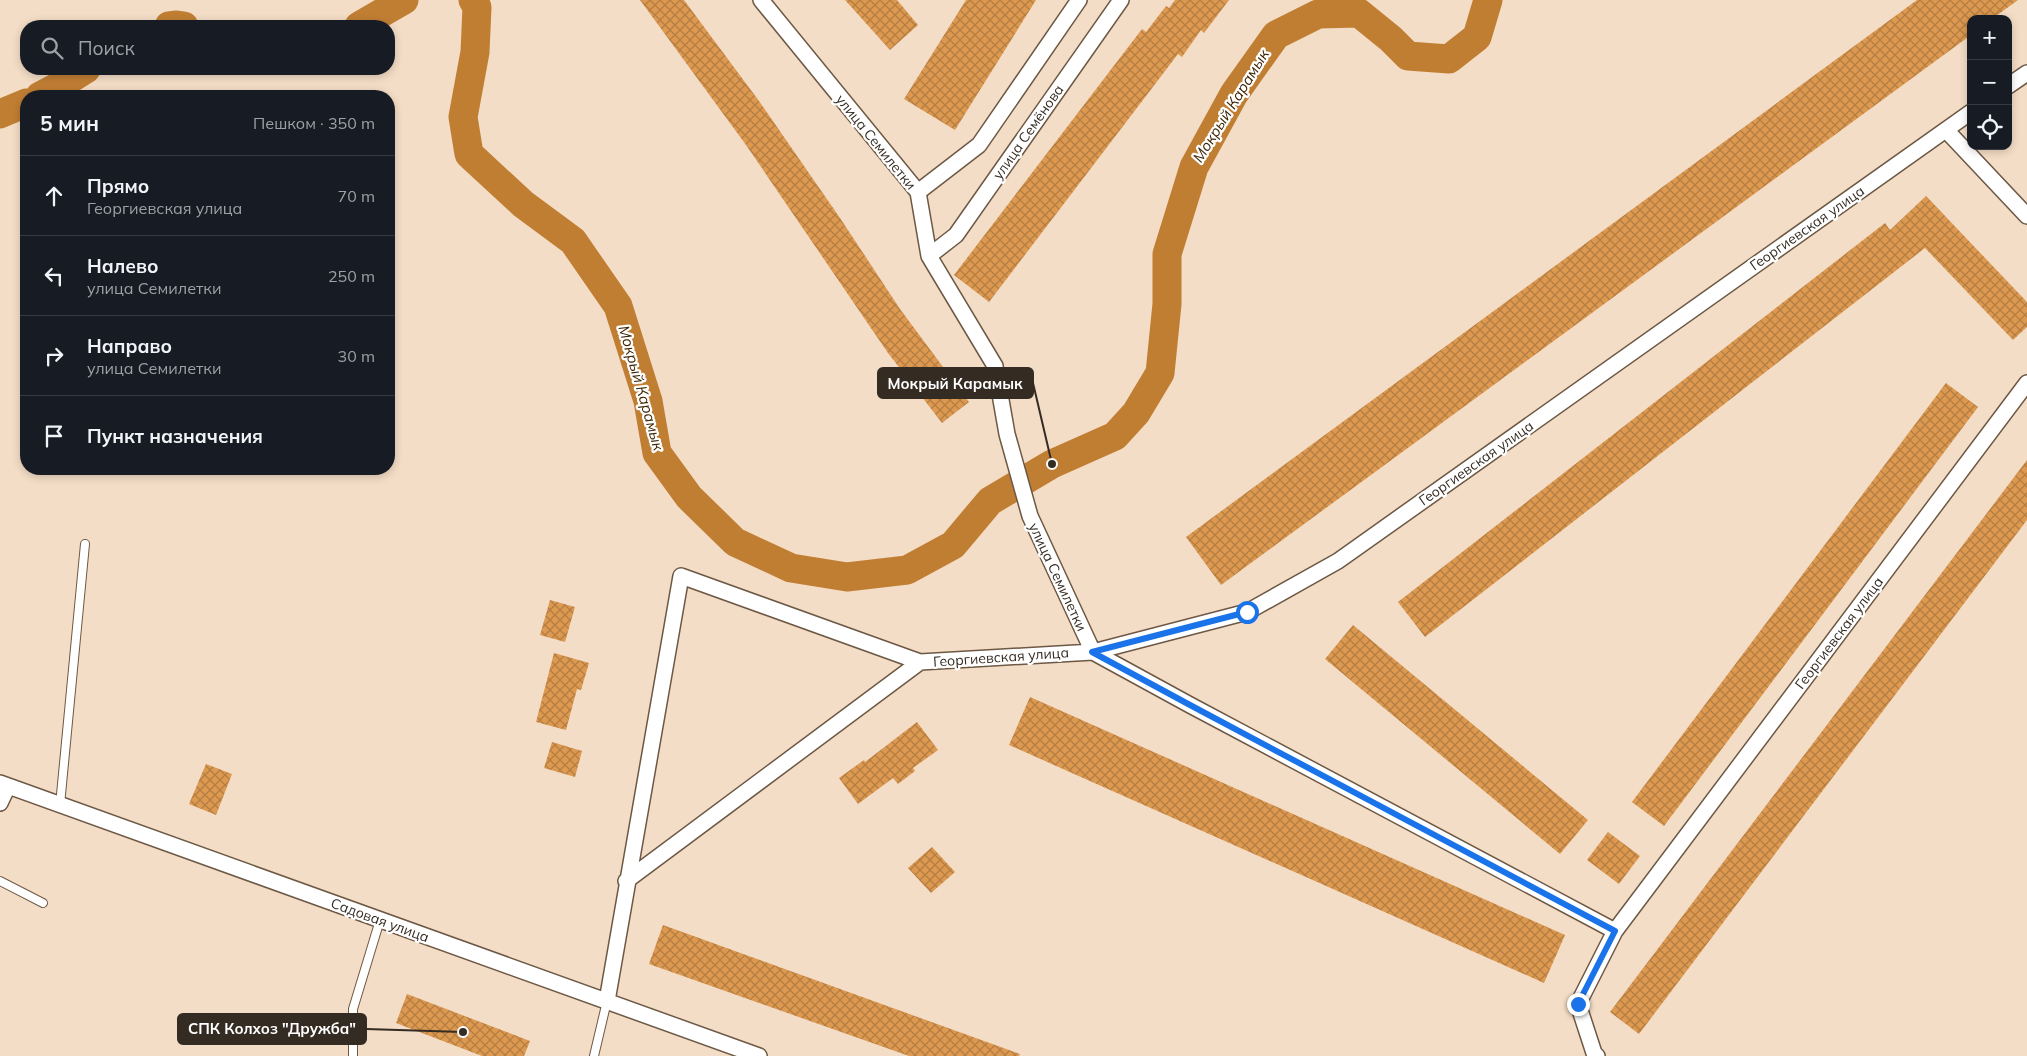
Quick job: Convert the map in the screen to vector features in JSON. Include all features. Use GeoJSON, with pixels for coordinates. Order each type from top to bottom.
{"type":"FeatureCollection","features":[{"type":"Feature","properties":{"kind":"street","name":"улица Семилетки"},"geometry":{"type":"LineString","coordinates":[[761,0],[918,192],[929,256],[995,366],[1008,434],[1030,516],[1092,652]]}},
{"type":"Feature","properties":{"kind":"street"},"geometry":{"type":"LineString","coordinates":[[918,192],[979,145],[1079,0]]}},
{"type":"Feature","properties":{"kind":"street","name":"улица Семёнова"},"geometry":{"type":"LineString","coordinates":[[929,256],[956,235],[1121,0]]}},
{"type":"Feature","properties":{"kind":"street"},"geometry":{"type":"LineString","coordinates":[[2012,83],[2027,73]]}},
{"type":"Feature","properties":{"kind":"street","name":"Георгиевская улица"},"geometry":{"type":"LineString","coordinates":[[607,1001],[626,882],[681,576],[920,662],[1092,652],[1247,612],[1338,561],[1967,115]]}},
{"type":"Feature","properties":{"kind":"street"},"geometry":{"type":"LineString","coordinates":[[1946,130],[2027,216]]}},
{"type":"Feature","properties":{"kind":"street","name":"Георгиевская улица"},"geometry":{"type":"LineString","coordinates":[[1615,931],[2027,383]]}},
{"type":"Feature","properties":{"kind":"street"},"geometry":{"type":"LineString","coordinates":[[1092,652],[1615,931],[1578,1004],[1594,1053],[1597,1056]]}},
{"type":"Feature","properties":{"kind":"street","name":"Георгиевская улица"},"geometry":{"type":"LineString","coordinates":[[626,882],[920,662]]}},
{"type":"Feature","properties":{"kind":"street"},"geometry":{"type":"LineString","coordinates":[[0,802],[4,785]]}},
{"type":"Feature","properties":{"kind":"street","name":"Садовая улица"},"geometry":{"type":"LineString","coordinates":[[4,785],[759,1056]]}},
{"type":"Feature","properties":{"kind":"lane"},"geometry":{"type":"LineString","coordinates":[[60,805],[84,544]]}},
{"type":"Feature","properties":{"kind":"lane"},"geometry":{"type":"LineString","coordinates":[[0,881],[43,903]]}},
{"type":"Feature","properties":{"kind":"lane"},"geometry":{"type":"LineString","coordinates":[[353,1056],[353,1009],[380,920]]}},
{"type":"Feature","properties":{"kind":"lane"},"geometry":{"type":"LineString","coordinates":[[594,1056],[607,1001]]}},
{"type":"Feature","properties":{"kind":"building"},"geometry":{"type":"Polygon","coordinates":[[[640,0],[684,0],[759,101],[900,309],[969,402],[942,423],[888,353],[746,145],[640,0]]]}},
{"type":"Feature","properties":{"kind":"building"},"geometry":{"type":"Polygon","coordinates":[[[845,0],[897,0],[918,25],[890,50],[845,0]]]}},
{"type":"Feature","properties":{"kind":"building"},"geometry":{"type":"Polygon","coordinates":[[[966,0],[1036,0],[955,130],[904,99],[966,0]]]}},
{"type":"Feature","properties":{"kind":"building"},"geometry":{"type":"Polygon","coordinates":[[[1175,0],[1229,0],[1204,33],[1201,30],[1182,57],[1178,54],[989,302],[954,275],[1142,29],[1146,32],[1166,6],[1169,8],[1175,0]]]}},
{"type":"Feature","properties":{"kind":"building"},"geometry":{"type":"Polygon","coordinates":[[[1917,0],[2018,0],[1997,15],[1967,15],[1967,38],[1221,585],[1186,537],[1917,0]]]}},
{"type":"Feature","properties":{"kind":"building"},"geometry":{"type":"Polygon","coordinates":[[[1926,196],[2027,302],[2027,327],[2013,340],[1925,248],[1425,637],[1398,602],[1885,223],[1890,230],[1926,196]]]}},
{"type":"Feature","properties":{"kind":"building"},"geometry":{"type":"Polygon","coordinates":[[[1946,383],[1978,407],[1664,826],[1632,802],[1946,383]]]}},
{"type":"Feature","properties":{"kind":"building"},"geometry":{"type":"Polygon","coordinates":[[[2027,460],[2027,520],[1639,1034],[1610,1012],[2027,460]]]}},
{"type":"Feature","properties":{"kind":"building"},"geometry":{"type":"Polygon","coordinates":[[[550,600],[575,607],[565,642],[540,635],[550,600]]]}},
{"type":"Feature","properties":{"kind":"building"},"geometry":{"type":"Polygon","coordinates":[[[1353,625],[1588,820],[1560,854],[1325,659],[1353,625]]]}},
{"type":"Feature","properties":{"kind":"building"},"geometry":{"type":"Polygon","coordinates":[[[554,653],[589,663],[581,690],[577,689],[566,730],[536,722],[554,653]]]}},
{"type":"Feature","properties":{"kind":"building"},"geometry":{"type":"Polygon","coordinates":[[[1030,697],[1565,935],[1544,983],[1009,745],[1030,697]]]}},
{"type":"Feature","properties":{"kind":"building"},"geometry":{"type":"Polygon","coordinates":[[[917,722],[938,750],[913,768],[915,771],[898,784],[893,778],[858,804],[839,778],[864,760],[865,762],[917,722]]]}},
{"type":"Feature","properties":{"kind":"building"},"geometry":{"type":"Polygon","coordinates":[[[552,742],[582,751],[575,777],[544,768],[552,742]]]}},
{"type":"Feature","properties":{"kind":"building"},"geometry":{"type":"Polygon","coordinates":[[[206,764],[232,774],[216,815],[189,804],[206,764]]]}},
{"type":"Feature","properties":{"kind":"building"},"geometry":{"type":"Polygon","coordinates":[[[1608,832],[1640,856],[1619,884],[1587,860],[1608,832]]]}},
{"type":"Feature","properties":{"kind":"building"},"geometry":{"type":"Polygon","coordinates":[[[932,847],[955,872],[931,893],[908,868],[932,847]]]}},
{"type":"Feature","properties":{"kind":"building"},"geometry":{"type":"Polygon","coordinates":[[[663,925],[1020,1054],[1019,1056],[909,1056],[649,964],[663,925]]]}},
{"type":"Feature","properties":{"kind":"building"},"geometry":{"type":"Polygon","coordinates":[[[407,994],[530,1041],[524,1056],[482,1056],[396,1023],[407,994]]]}},
{"type":"Feature","properties":{"kind":"waterway","name":"Мокрый Карамык"},"geometry":{"type":"LineString","coordinates":[[369,20],[404,0]]}},
{"type":"Feature","properties":{"kind":"waterway","name":"Мокрый Карамык"},"geometry":{"type":"LineString","coordinates":[[473,0],[477,7],[475,52],[463,117],[469,154],[523,204],[573,241],[618,306],[648,401],[657,453],[689,497],[735,542],[791,568],[847,577],[907,570],[953,545],[990,501],[1052,464],[1115,436],[1136,413],[1160,373],[1167,304],[1167,254],[1194,167],[1234,94],[1276,35],[1318,14],[1359,13],[1391,39],[1408,56],[1449,59],[1477,37],[1488,0]]}},
{"type":"Feature","properties":{"kind":"waterway","name":"Мокрый Карамык"},"geometry":{"type":"LineString","coordinates":[[51,90],[76,75]]}},
{"type":"Feature","properties":{"kind":"waterway","name":"Мокрый Карамык"},"geometry":{"type":"LineString","coordinates":[[0,114],[20,106]]}},
{"type":"Feature","properties":{"kind":"place","name":"Мокрый Карамык"},"geometry":{"type":"Point","coordinates":[1052,464]}},
{"type":"Feature","properties":{"kind":"place","name":"СПК Колхоз \"Дружба\""},"geometry":{"type":"Point","coordinates":[463,1032]}},
{"type":"Feature","properties":{"kind":"route"},"geometry":{"type":"LineString","coordinates":[[1247,612],[1092,652],[1615,931],[1578,1004]]}}]}
